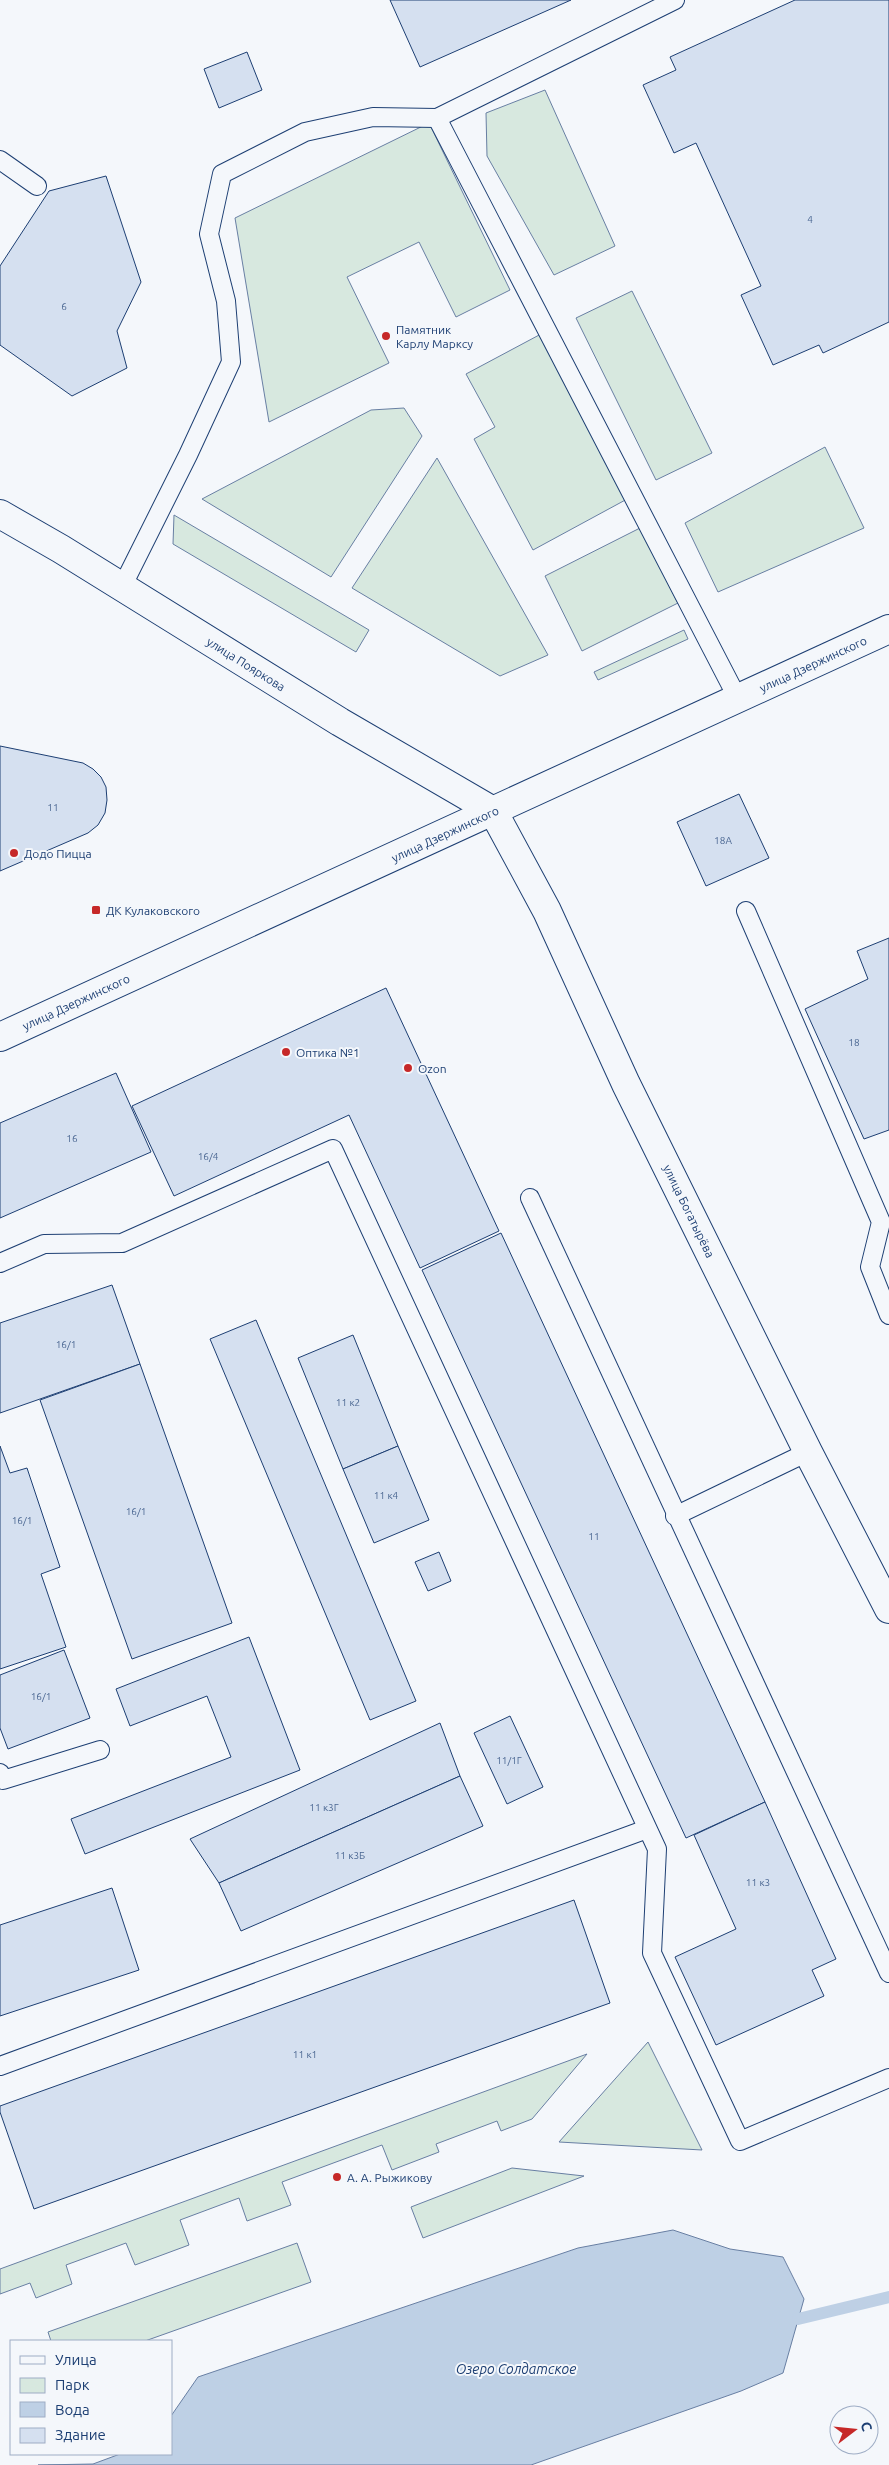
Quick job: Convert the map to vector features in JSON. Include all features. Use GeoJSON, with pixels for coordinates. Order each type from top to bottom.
{"type":"FeatureCollection","features":[{"type":"Feature","properties":{"kind":"main road","name":"улица Пояркова"},"geometry":{"type":"LineString","coordinates":[[0,514],[122,586],[340,722],[493,811]]}},
{"type":"Feature","properties":{"kind":"main road","name":"улица Дзержинского"},"geometry":{"type":"LineString","coordinates":[[0,1037],[889,629]]}},
{"type":"Feature","properties":{"kind":"main road","name":"улица Богатырёва"},"geometry":{"type":"LineString","coordinates":[[493,811],[547,911],[626,1084],[808,1452],[889,1609]]}},
{"type":"Feature","properties":{"kind":"lane"},"geometry":{"type":"LineString","coordinates":[[122,586],[188,455],[231,362],[226,301],[209,234],[222,174],[305,132],[373,117],[437,118],[675,0]]}},
{"type":"Feature","properties":{"kind":"lane"},"geometry":{"type":"LineString","coordinates":[[437,118],[738,699]]}},
{"type":"Feature","properties":{"kind":"lane"},"geometry":{"type":"LineString","coordinates":[[0,160],[37,186]]}},
{"type":"Feature","properties":{"kind":"lane"},"geometry":{"type":"LineString","coordinates":[[746,912],[881,1222],[870,1267],[889,1315]]}},
{"type":"Feature","properties":{"kind":"lane"},"geometry":{"type":"LineString","coordinates":[[0,1263],[44,1244],[122,1243],[333,1149],[657,1849],[652,1953],[740,2141],[889,2078]]}},
{"type":"Feature","properties":{"kind":"lane"},"geometry":{"type":"LineString","coordinates":[[530,1198],[889,1973]]}},
{"type":"Feature","properties":{"kind":"lane"},"geometry":{"type":"LineString","coordinates":[[676,1516],[808,1452]]}},
{"type":"Feature","properties":{"kind":"lane"},"geometry":{"type":"LineString","coordinates":[[0,1774],[3,1780],[100,1750]]}},
{"type":"Feature","properties":{"kind":"lane"},"geometry":{"type":"LineString","coordinates":[[0,2066],[648,1829]]}},
{"type":"Feature","properties":{"kind":"green space"},"geometry":{"type":"Polygon","coordinates":[[[545,90],[615,246],[554,275],[487,156],[486,113],[545,90]]]}},
{"type":"Feature","properties":{"kind":"green space"},"geometry":{"type":"Polygon","coordinates":[[[429,123],[510,290],[456,317],[419,242],[347,277],[389,363],[269,422],[235,218],[429,123]]]}},
{"type":"Feature","properties":{"kind":"green space"},"geometry":{"type":"Polygon","coordinates":[[[632,291],[712,453],[656,480],[576,318],[632,291]]]}},
{"type":"Feature","properties":{"kind":"green space"},"geometry":{"type":"Polygon","coordinates":[[[541,334],[629,498],[533,550],[474,439],[495,427],[466,374],[541,334]]]}},
{"type":"Feature","properties":{"kind":"green space"},"geometry":{"type":"Polygon","coordinates":[[[404,408],[422,436],[331,577],[202,499],[371,410],[404,408]]]}},
{"type":"Feature","properties":{"kind":"green space"},"geometry":{"type":"Polygon","coordinates":[[[825,447],[864,528],[718,592],[685,523],[825,447]]]}},
{"type":"Feature","properties":{"kind":"green space"},"geometry":{"type":"Polygon","coordinates":[[[437,458],[548,655],[500,676],[352,588],[437,458]]]}},
{"type":"Feature","properties":{"kind":"green space"},"geometry":{"type":"Polygon","coordinates":[[[174,515],[369,630],[356,652],[173,544],[174,515]]]}},
{"type":"Feature","properties":{"kind":"green space"},"geometry":{"type":"Polygon","coordinates":[[[640,528],[678,603],[582,651],[545,576],[640,528]]]}},
{"type":"Feature","properties":{"kind":"green space"},"geometry":{"type":"Polygon","coordinates":[[[684,630],[688,639],[598,680],[594,672],[684,630]]]}},
{"type":"Feature","properties":{"kind":"green space"},"geometry":{"type":"Polygon","coordinates":[[[648,2042],[702,2150],[559,2142],[648,2042]]]}},
{"type":"Feature","properties":{"kind":"green space"},"geometry":{"type":"Polygon","coordinates":[[[587,2054],[532,2119],[501,2131],[497,2121],[436,2144],[439,2152],[392,2170],[382,2145],[282,2182],[291,2205],[247,2221],[239,2198],[180,2220],[189,2245],[135,2265],[126,2243],[66,2265],[72,2284],[36,2298],[30,2283],[0,2294],[0,2269],[587,2054]]]}},
{"type":"Feature","properties":{"kind":"green space"},"geometry":{"type":"Polygon","coordinates":[[[512,2168],[584,2176],[423,2238],[411,2207],[512,2168]]]}},
{"type":"Feature","properties":{"kind":"green space"},"geometry":{"type":"Polygon","coordinates":[[[297,2243],[311,2282],[148,2340],[51,2340],[48,2332],[297,2243]]]}},
{"type":"Feature","properties":{"kind":"water","name":"Озеро Солдатское"},"geometry":{"type":"Polygon","coordinates":[[[673,2230],[730,2249],[783,2257],[804,2299],[783,2373],[741,2391],[531,2465],[38,2465],[93,2464],[117,2455],[172,2455],[172,2415],[198,2377],[578,2248],[673,2230]]]}},
{"type":"Feature","properties":{"kind":"building"},"geometry":{"type":"Polygon","coordinates":[[[390,0],[571,0],[420,67],[390,0]]]}},
{"type":"Feature","properties":{"kind":"building"},"geometry":{"type":"Polygon","coordinates":[[[795,0],[889,0],[889,322],[823,353],[819,345],[773,365],[741,295],[761,286],[696,143],[674,153],[643,85],[676,70],[670,57],[795,0]]]}},
{"type":"Feature","properties":{"kind":"building"},"geometry":{"type":"Polygon","coordinates":[[[247,52],[262,90],[219,108],[204,69],[247,52]]]}},
{"type":"Feature","properties":{"kind":"building"},"geometry":{"type":"Polygon","coordinates":[[[106,176],[141,282],[117,331],[127,368],[72,396],[0,345],[0,266],[49,191],[106,176]]]}},
{"type":"Feature","properties":{"kind":"building"},"geometry":{"type":"Polygon","coordinates":[[[0,746],[83,763],[93,769],[101,777],[106,787],[105,813],[98,825],[88,833],[0,871],[0,746]]]}},
{"type":"Feature","properties":{"kind":"building"},"geometry":{"type":"Polygon","coordinates":[[[739,794],[769,858],[706,886],[677,822],[739,794]]]}},
{"type":"Feature","properties":{"kind":"building"},"geometry":{"type":"Polygon","coordinates":[[[889,938],[889,1130],[864,1139],[805,1009],[868,979],[857,951],[889,938]]]}},
{"type":"Feature","properties":{"kind":"building"},"geometry":{"type":"Polygon","coordinates":[[[386,988],[499,1231],[420,1268],[349,1115],[174,1196],[132,1106],[386,988]]]}},
{"type":"Feature","properties":{"kind":"building"},"geometry":{"type":"Polygon","coordinates":[[[116,1073],[151,1152],[0,1218],[0,1123],[116,1073]]]}},
{"type":"Feature","properties":{"kind":"building"},"geometry":{"type":"Polygon","coordinates":[[[501,1233],[765,1802],[686,1838],[422,1270],[501,1233]]]}},
{"type":"Feature","properties":{"kind":"building"},"geometry":{"type":"Polygon","coordinates":[[[112,1285],[140,1364],[0,1413],[0,1323],[112,1285]]]}},
{"type":"Feature","properties":{"kind":"building"},"geometry":{"type":"Polygon","coordinates":[[[256,1320],[416,1701],[370,1720],[210,1339],[256,1320]]]}},
{"type":"Feature","properties":{"kind":"building"},"geometry":{"type":"Polygon","coordinates":[[[353,1335],[398,1446],[343,1469],[298,1358],[353,1335]]]}},
{"type":"Feature","properties":{"kind":"building"},"geometry":{"type":"Polygon","coordinates":[[[140,1364],[232,1623],[132,1659],[40,1400],[140,1364]]]}},
{"type":"Feature","properties":{"kind":"building"},"geometry":{"type":"Polygon","coordinates":[[[0,1446],[10,1473],[27,1468],[60,1567],[41,1574],[66,1647],[0,1669],[0,1446]]]}},
{"type":"Feature","properties":{"kind":"building"},"geometry":{"type":"Polygon","coordinates":[[[398,1446],[429,1520],[374,1543],[343,1469],[398,1446]]]}},
{"type":"Feature","properties":{"kind":"building"},"geometry":{"type":"Polygon","coordinates":[[[439,1552],[451,1581],[428,1591],[415,1562],[439,1552]]]}},
{"type":"Feature","properties":{"kind":"building"},"geometry":{"type":"Polygon","coordinates":[[[249,1637],[300,1770],[85,1854],[71,1819],[231,1757],[207,1696],[130,1726],[116,1689],[249,1637]]]}},
{"type":"Feature","properties":{"kind":"building"},"geometry":{"type":"Polygon","coordinates":[[[64,1650],[90,1718],[8,1749],[0,1728],[0,1675],[64,1650]]]}},
{"type":"Feature","properties":{"kind":"building"},"geometry":{"type":"Polygon","coordinates":[[[510,1716],[543,1787],[507,1804],[474,1733],[510,1716]]]}},
{"type":"Feature","properties":{"kind":"building"},"geometry":{"type":"Polygon","coordinates":[[[440,1723],[460,1776],[219,1883],[190,1839],[440,1723]]]}},
{"type":"Feature","properties":{"kind":"building"},"geometry":{"type":"Polygon","coordinates":[[[460,1776],[483,1826],[241,1931],[219,1883],[460,1776]]]}},
{"type":"Feature","properties":{"kind":"building"},"geometry":{"type":"Polygon","coordinates":[[[765,1802],[836,1959],[812,1970],[824,1996],[716,2045],[675,1957],[736,1929],[694,1835],[765,1802]]]}},
{"type":"Feature","properties":{"kind":"building"},"geometry":{"type":"Polygon","coordinates":[[[112,1888],[139,1970],[0,2016],[0,1925],[112,1888]]]}},
{"type":"Feature","properties":{"kind":"building"},"geometry":{"type":"Polygon","coordinates":[[[574,1900],[610,2003],[34,2209],[0,2112],[0,2106],[574,1900]]]}},
{"type":"Feature","properties":{"kind":"waterway"},"geometry":{"type":"LineString","coordinates":[[798,2319],[889,2297]]}},
{"type":"Feature","properties":{"kind":"place","name":"Памятник Карлу Марксу"},"geometry":{"type":"Point","coordinates":[386,336]}},
{"type":"Feature","properties":{"kind":"place","name":"Додо Пицца"},"geometry":{"type":"Point","coordinates":[14,853]}},
{"type":"Feature","properties":{"kind":"place","name":"ДК Кулаковского"},"geometry":{"type":"Point","coordinates":[96,910]}},
{"type":"Feature","properties":{"kind":"place","name":"Оптика №1"},"geometry":{"type":"Point","coordinates":[286,1052]}},
{"type":"Feature","properties":{"kind":"place","name":"Ozon"},"geometry":{"type":"Point","coordinates":[408,1068]}},
{"type":"Feature","properties":{"kind":"place","name":"А. А. Рыжикову"},"geometry":{"type":"Point","coordinates":[337,2177]}}]}
